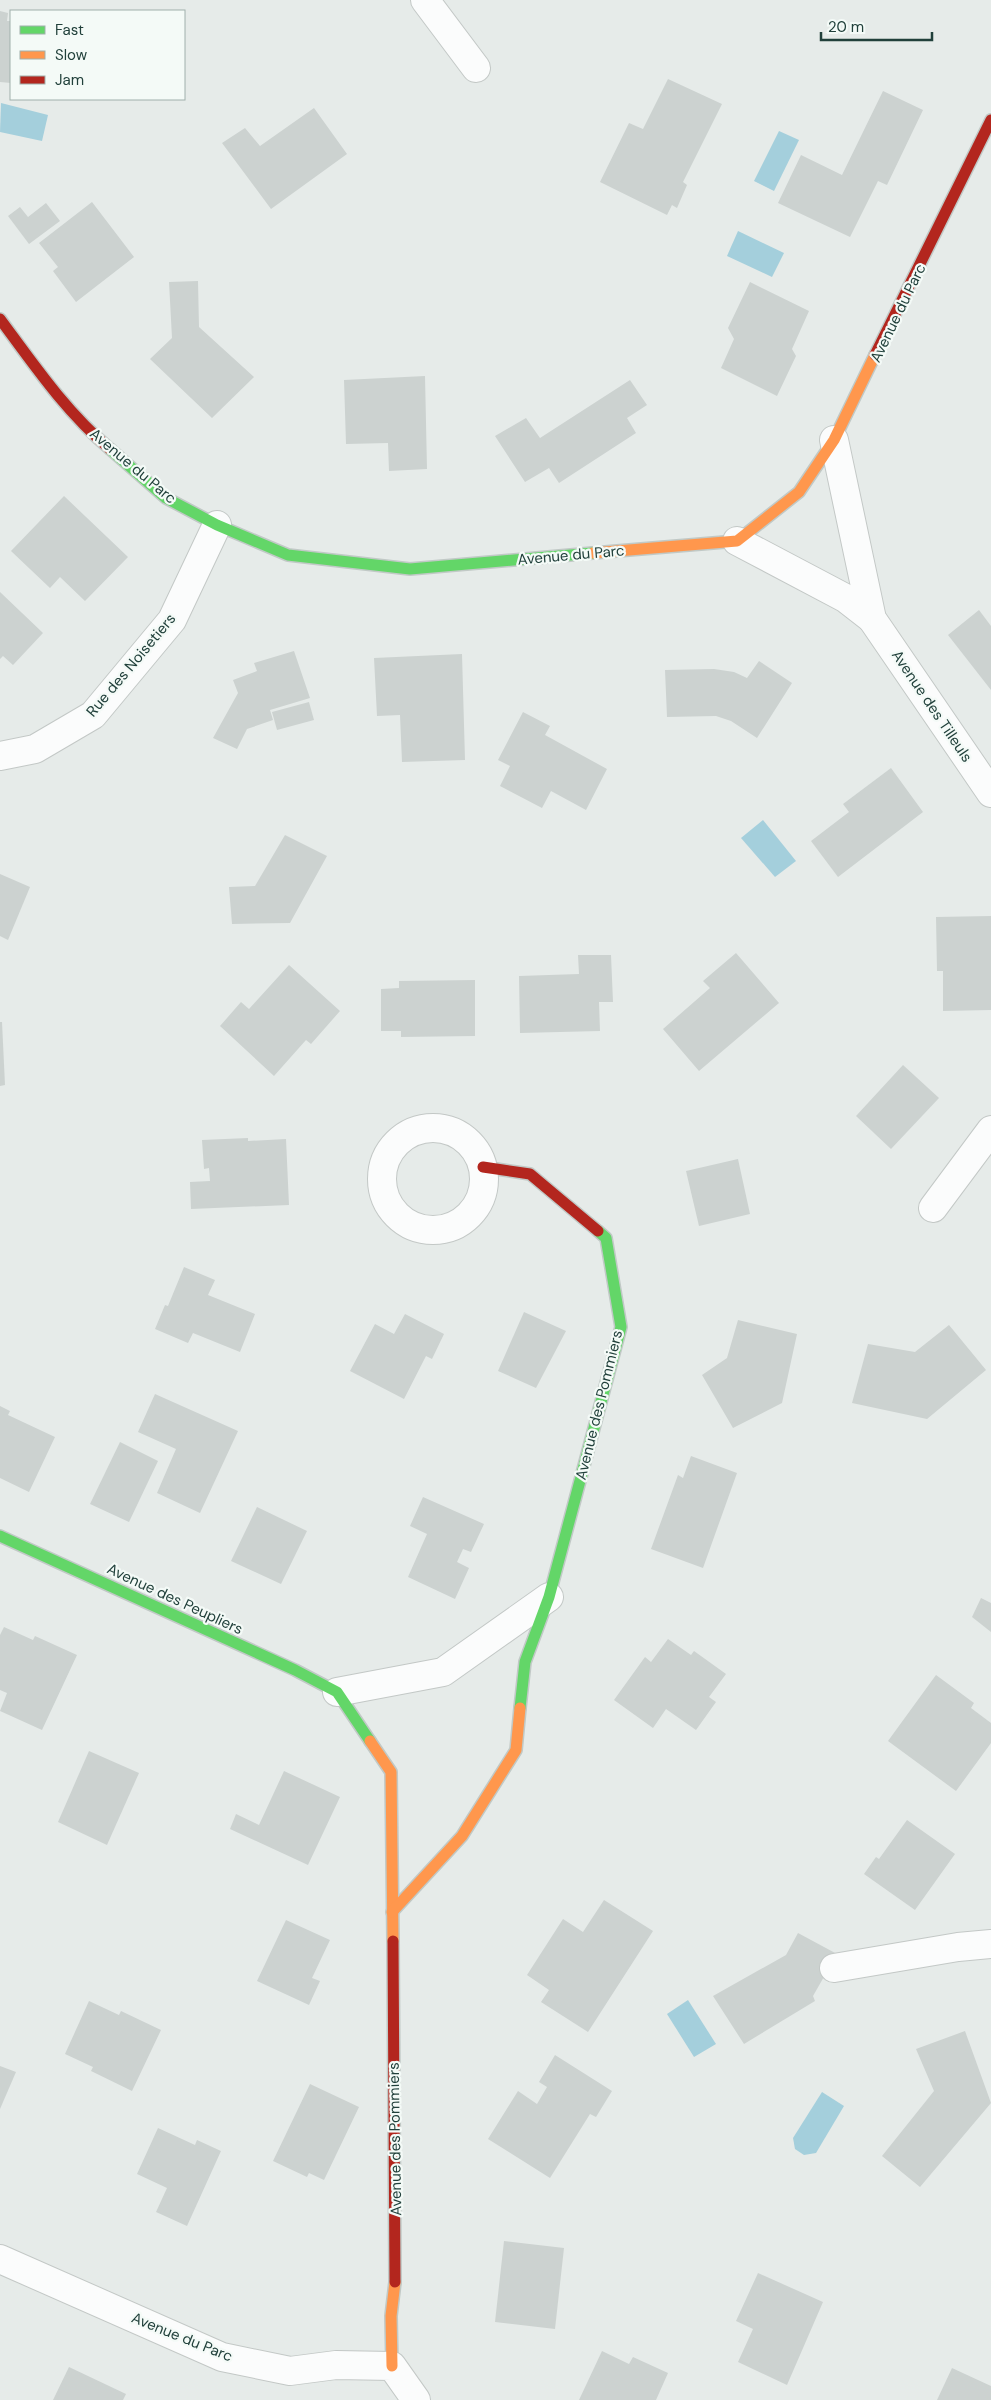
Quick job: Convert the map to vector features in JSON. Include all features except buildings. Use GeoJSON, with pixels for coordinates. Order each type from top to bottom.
{"type":"FeatureCollection","features":[{"type":"Feature","properties":{"kind":"street"},"geometry":{"type":"LineString","coordinates":[[425,0],[476,68]]}},
{"type":"Feature","properties":{"kind":"street","name":"Avenue du Parc"},"geometry":{"type":"LineString","coordinates":[[0,319],[53,390],[90,432],[166,498],[217,525],[288,555],[410,569],[737,541],[799,492],[834,440],[991,120]]}},
{"type":"Feature","properties":{"kind":"street","name":"Avenue des Tilleuls"},"geometry":{"type":"LineString","coordinates":[[834,440],[872,619]]}},
{"type":"Feature","properties":{"kind":"street","name":"Rue des Noisetiers"},"geometry":{"type":"LineString","coordinates":[[0,756],[35,749],[93,715],[172,620],[217,525]]}},
{"type":"Feature","properties":{"kind":"street","name":"Avenue des Tilleuls"},"geometry":{"type":"LineString","coordinates":[[737,541],[845,598],[872,619],[991,793]]}},
{"type":"Feature","properties":{"kind":"street"},"geometry":{"type":"LineString","coordinates":[[932,1208],[991,1130]]}},
{"type":"Feature","properties":{"kind":"street","name":"Avenue des Pommiers"},"geometry":{"type":"LineString","coordinates":[[392,1912],[462,1836],[516,1750],[525,1662],[549,1598],[621,1328],[615,1282],[606,1238],[530,1174],[482,1167]]}},
{"type":"Feature","properties":{"kind":"street","name":"Avenue des Peupliers"},"geometry":{"type":"LineString","coordinates":[[0,1536],[295,1670],[337,1692]]}},
{"type":"Feature","properties":{"kind":"street"},"geometry":{"type":"LineString","coordinates":[[337,1692],[443,1672],[549,1598]]}},
{"type":"Feature","properties":{"kind":"street","name":"Avenue des Pommiers"},"geometry":{"type":"LineString","coordinates":[[337,1692],[391,1772],[396,2269],[391,2316],[392,2366]]}},
{"type":"Feature","properties":{"kind":"street"},"geometry":{"type":"LineString","coordinates":[[834,1968],[958,1947],[991,1944]]}},
{"type":"Feature","properties":{"kind":"street","name":"Avenue du Parc"},"geometry":{"type":"LineString","coordinates":[[0,2259],[222,2357],[290,2371],[336,2365],[392,2366]]}},
{"type":"Feature","properties":{"kind":"street"},"geometry":{"type":"LineString","coordinates":[[392,2366],[416,2400]]}},
{"type":"Feature","properties":{"kind":"water"},"geometry":{"type":"Polygon","coordinates":[[[1,103],[48,115],[42,141],[0,132],[1,103]]]}},
{"type":"Feature","properties":{"kind":"water"},"geometry":{"type":"Polygon","coordinates":[[[779,131],[799,140],[774,191],[754,181],[779,131]]]}},
{"type":"Feature","properties":{"kind":"water"},"geometry":{"type":"Polygon","coordinates":[[[738,231],[784,253],[772,277],[727,256],[738,231]]]}},
{"type":"Feature","properties":{"kind":"water"},"geometry":{"type":"Polygon","coordinates":[[[763,820],[796,861],[775,877],[741,838],[763,820]]]}},
{"type":"Feature","properties":{"kind":"water"},"geometry":{"type":"Polygon","coordinates":[[[688,2000],[716,2044],[694,2057],[667,2014],[688,2000]]]}},
{"type":"Feature","properties":{"kind":"water"},"geometry":{"type":"Polygon","coordinates":[[[822,2092],[844,2106],[816,2153],[804,2155],[795,2149],[793,2138],[822,2092]]]}},
{"type":"Feature","properties":{"kind":"traffic: fast"},"geometry":{"type":"LineString","coordinates":[[110,449],[166,498],[217,525],[288,555],[410,569],[593,553]]}},
{"type":"Feature","properties":{"kind":"traffic: fast"},"geometry":{"type":"LineString","coordinates":[[520,1708],[525,1662],[549,1597],[621,1327],[606,1238],[598,1231]]}},
{"type":"Feature","properties":{"kind":"traffic: fast"},"geometry":{"type":"LineString","coordinates":[[0,1536],[295,1670],[337,1692],[370,1741]]}},
{"type":"Feature","properties":{"kind":"traffic: slow"},"geometry":{"type":"LineString","coordinates":[[593,553],[737,541],[799,492],[834,440],[875,355]]}},
{"type":"Feature","properties":{"kind":"traffic: slow"},"geometry":{"type":"LineString","coordinates":[[392,1912],[462,1836],[516,1750],[520,1708]]}},
{"type":"Feature","properties":{"kind":"traffic: slow"},"geometry":{"type":"LineString","coordinates":[[370,1741],[391,1772],[393,1941]]}},
{"type":"Feature","properties":{"kind":"traffic: slow"},"geometry":{"type":"LineString","coordinates":[[392,2366],[391,2316],[395,2282]]}},
{"type":"Feature","properties":{"kind":"traffic: jam"},"geometry":{"type":"LineString","coordinates":[[875,355],[991,120]]}},
{"type":"Feature","properties":{"kind":"traffic: jam"},"geometry":{"type":"LineString","coordinates":[[0,319],[65,404],[110,449]]}},
{"type":"Feature","properties":{"kind":"traffic: jam"},"geometry":{"type":"LineString","coordinates":[[483,1167],[530,1174],[598,1231]]}},
{"type":"Feature","properties":{"kind":"traffic: jam"},"geometry":{"type":"LineString","coordinates":[[393,1941],[395,2282]]}}]}
